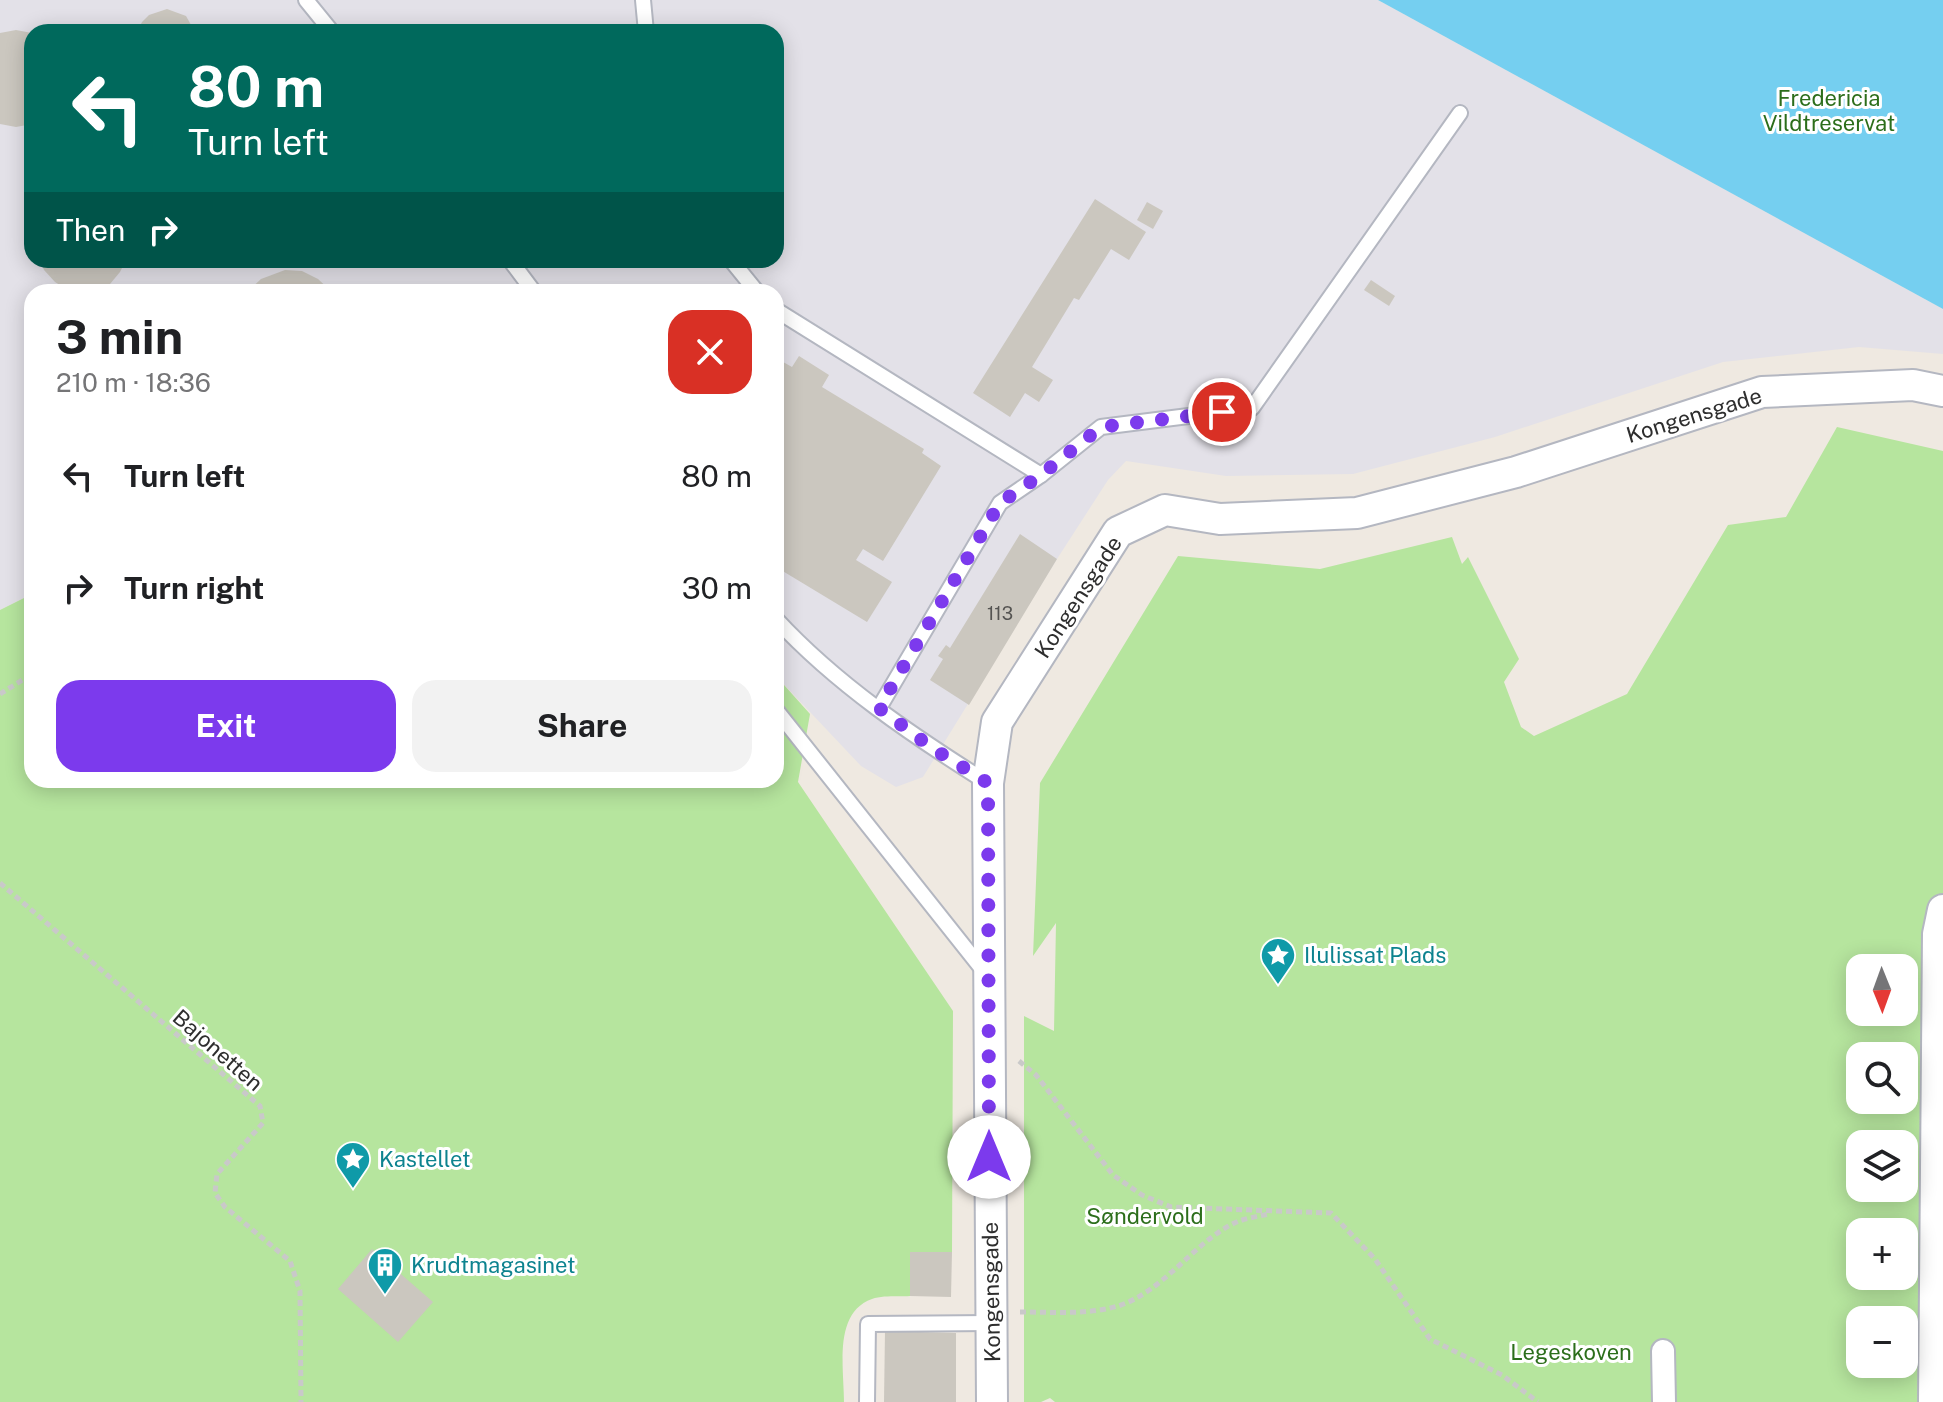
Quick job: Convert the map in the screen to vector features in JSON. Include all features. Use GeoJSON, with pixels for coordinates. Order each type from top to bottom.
{"type":"FeatureCollection","features":[{"type":"Feature","properties":{"kind":"street","name":"Kongensgade"},"geometry":{"type":"LineString","coordinates":[[992,1402],[988,783],[997,722],[1118,532],[1165,510],[1220,519],[1357,513],[1516,472],[1762,392],[1913,385],[1943,391]]}},
{"type":"Feature","properties":{"kind":"street"},"geometry":{"type":"LineString","coordinates":[[1934,1402],[1938,1238],[1938,934],[1943,910]]}},
{"type":"Feature","properties":{"kind":"street"},"geometry":{"type":"LineString","coordinates":[[1663,1351],[1664,1402]]}},
{"type":"Feature","properties":{"kind":"lane"},"geometry":{"type":"LineString","coordinates":[[306,0],[326,24]]}},
{"type":"Feature","properties":{"kind":"lane"},"geometry":{"type":"LineString","coordinates":[[643,0],[645,24]]}},
{"type":"Feature","properties":{"kind":"lane"},"geometry":{"type":"LineString","coordinates":[[879,708],[1000,503],[1101,427],[1252,408],[1460,113]]}},
{"type":"Feature","properties":{"kind":"lane"},"geometry":{"type":"LineString","coordinates":[[738,268],[750,284]]}},
{"type":"Feature","properties":{"kind":"lane"},"geometry":{"type":"LineString","coordinates":[[784,315],[1041,475]]}},
{"type":"Feature","properties":{"kind":"lane"},"geometry":{"type":"LineString","coordinates":[[784,628],[807,652],[879,708],[932,748],[988,783]]}},
{"type":"Feature","properties":{"kind":"lane"},"geometry":{"type":"LineString","coordinates":[[784,720],[988,975]]}},
{"type":"Feature","properties":{"kind":"lane"},"geometry":{"type":"LineString","coordinates":[[867,1402],[868,1324],[991,1318]]}},
{"type":"Feature","properties":{"kind":"path"},"geometry":{"type":"LineString","coordinates":[[0,694],[24,679]]}},
{"type":"Feature","properties":{"kind":"path","name":"Bajonetten"},"geometry":{"type":"LineString","coordinates":[[0,883],[260,1106],[263,1123],[217,1174],[215,1193],[225,1207],[290,1261],[300,1291],[301,1402]]}},
{"type":"Feature","properties":{"kind":"path"},"geometry":{"type":"LineString","coordinates":[[988,1035],[1036,1075],[1113,1175],[1142,1195],[1171,1207],[1331,1213],[1375,1259],[1430,1339],[1502,1375],[1538,1402]]}},
{"type":"Feature","properties":{"kind":"path"},"geometry":{"type":"LineString","coordinates":[[991,1318],[1086,1312],[1121,1305],[1158,1283],[1199,1248],[1237,1222],[1278,1212]]}},
{"type":"Feature","properties":{"kind":"shaded area"},"geometry":{"type":"Polygon","coordinates":[[[0,0],[1378,0],[1943,309],[1943,354],[1859,347],[1723,362],[1495,437],[1353,474],[1226,476],[1126,461],[1108,480],[1057,559],[923,777],[896,787],[861,766],[784,684],[784,284],[24,284],[24,598],[0,610],[0,0]]]}},
{"type":"Feature","properties":{"kind":"green space"},"geometry":{"type":"Polygon","coordinates":[[[1837,427],[1943,451],[1943,1402],[1055,1402],[1050,1398],[1041,1402],[1024,1402],[1024,1016],[1054,1031],[1056,923],[1033,956],[1040,783],[1178,556],[1320,569],[1452,537],[1462,564],[1468,557],[1519,659],[1504,682],[1521,727],[1534,736],[1627,694],[1728,525],[1786,517],[1837,427]]]}},
{"type":"Feature","properties":{"kind":"green space"},"geometry":{"type":"Polygon","coordinates":[[[24,598],[24,788],[784,788],[784,685],[810,714],[798,782],[953,1011],[952,1252],[910,1252],[910,1296],[872,1299],[851,1316],[843,1343],[844,1402],[0,1402],[0,610],[24,598]]]}},
{"type":"Feature","properties":{"kind":"water","name":"Fredericia Vildtreservat"},"geometry":{"type":"Polygon","coordinates":[[[1378,0],[1943,0],[1943,309],[1378,0]]]}},
{"type":"Feature","properties":{"kind":"building"},"geometry":{"type":"Polygon","coordinates":[[[167,9],[186,16],[190,24],[141,24],[149,15],[167,9]]]}},
{"type":"Feature","properties":{"kind":"building"},"geometry":{"type":"Polygon","coordinates":[[[24,32],[24,126],[0,124],[0,33],[24,32]]]}},
{"type":"Feature","properties":{"kind":"building"},"geometry":{"type":"Polygon","coordinates":[[[1095,199],[1146,232],[1129,260],[1111,249],[1079,300],[1074,298],[1032,367],[1053,380],[1039,402],[1025,393],[1010,417],[973,393],[1095,199]]]}},
{"type":"Feature","properties":{"kind":"building"},"geometry":{"type":"Polygon","coordinates":[[[1147,202],[1163,211],[1153,229],[1137,220],[1147,202]]]}},
{"type":"Feature","properties":{"kind":"building"},"geometry":{"type":"Polygon","coordinates":[[[122,268],[110,284],[58,284],[44,270],[122,268]]]}},
{"type":"Feature","properties":{"kind":"building"},"geometry":{"type":"Polygon","coordinates":[[[285,270],[302,271],[323,284],[256,284],[285,270]]]}},
{"type":"Feature","properties":{"kind":"building"},"geometry":{"type":"Polygon","coordinates":[[[1371,280],[1395,296],[1389,306],[1364,290],[1371,280]]]}},
{"type":"Feature","properties":{"kind":"building"},"geometry":{"type":"Polygon","coordinates":[[[799,356],[829,375],[822,387],[924,449],[922,453],[941,466],[883,561],[863,549],[856,560],[892,582],[867,622],[784,572],[784,362],[792,367],[799,356]]]}},
{"type":"Feature","properties":{"kind":"building"},"geometry":{"type":"Polygon","coordinates":[[[1020,534],[1057,559],[969,705],[930,680],[943,659],[938,656],[946,645],[950,648],[1020,534]]]}},
{"type":"Feature","properties":{"kind":"building","name":"Krudtmagasinet"},"geometry":{"type":"Polygon","coordinates":[[[372,1249],[433,1302],[398,1342],[338,1289],[372,1249]]]}},
{"type":"Feature","properties":{"kind":"building"},"geometry":{"type":"Polygon","coordinates":[[[910,1252],[952,1252],[951,1297],[910,1296],[910,1252]]]}},
{"type":"Feature","properties":{"kind":"building"},"geometry":{"type":"Polygon","coordinates":[[[885,1331],[956,1333],[956,1402],[884,1402],[885,1331]]]}},
{"type":"Feature","properties":{"kind":"place","name":"Ilulissat Plads"},"geometry":{"type":"Point","coordinates":[1278,986]}},
{"type":"Feature","properties":{"kind":"place","name":"Kastellet"},"geometry":{"type":"Point","coordinates":[353,1190]}},
{"type":"Feature","properties":{"kind":"place","name":"Krudtmagasinet"},"geometry":{"type":"Point","coordinates":[385,1296]}},
{"type":"Feature","properties":{"kind":"route"},"geometry":{"type":"LineString","coordinates":[[989,1157],[988,783],[932,748],[879,708],[1000,503],[1101,427],[1222,412]]}},
{"type":"Feature","properties":{"kind":"park label","name":"Søndervold"},"geometry":{"type":"Point","coordinates":[1145,1216]}},
{"type":"Feature","properties":{"kind":"park label","name":"Legeskoven"},"geometry":{"type":"Point","coordinates":[1571,1352]}}]}
